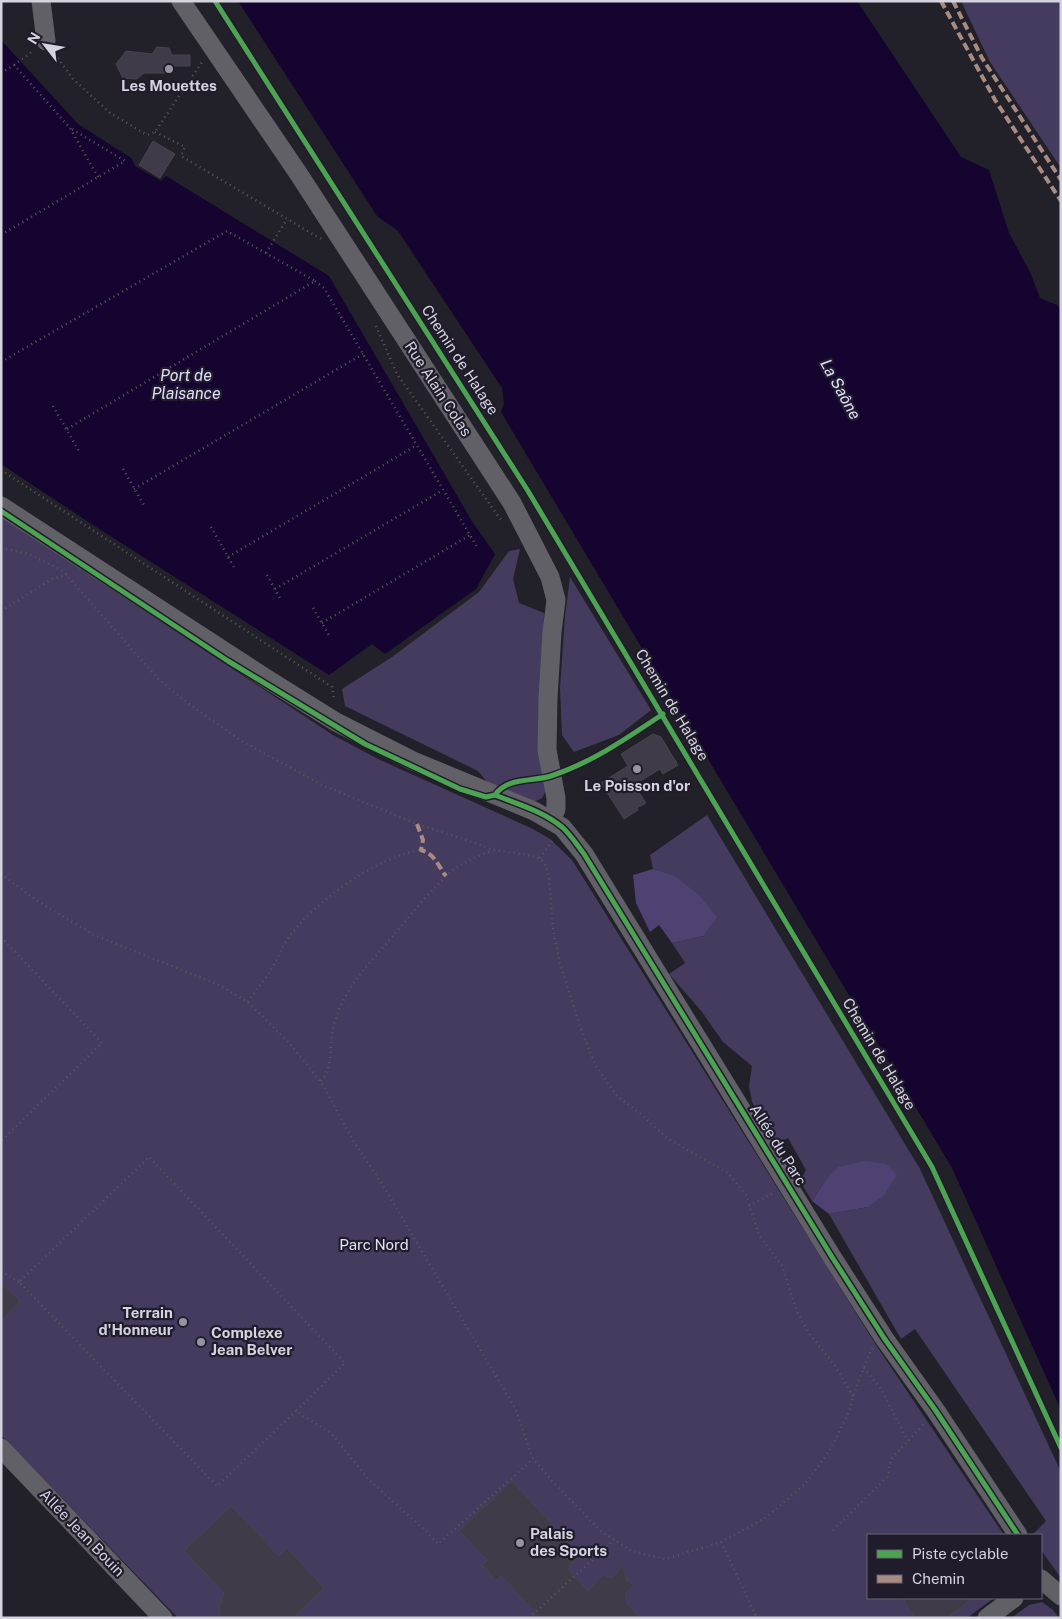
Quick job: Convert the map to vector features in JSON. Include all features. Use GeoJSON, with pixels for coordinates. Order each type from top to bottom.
{"type":"FeatureCollection","features":[{"type":"Feature","properties":{"kind":"street"},"geometry":{"type":"LineString","coordinates":[[41,1],[46,41]]}},
{"type":"Feature","properties":{"kind":"street","name":"Rue Alain Colas"},"geometry":{"type":"LineString","coordinates":[[181,1],[298,173],[517,513],[550,577],[556,600],[548,698],[547,750],[556,798],[556,809],[551,820]]}},
{"type":"Feature","properties":{"kind":"street","name":"Allée du Parc"},"geometry":{"type":"LineString","coordinates":[[1,506],[336,722],[413,761],[534,811],[562,827],[584,854],[884,1338],[936,1411],[1017,1534]]}},
{"type":"Feature","properties":{"kind":"street","name":"Allée Jean Bouin"},"geometry":{"type":"LineString","coordinates":[[1,1448],[163,1618]]}},
{"type":"Feature","properties":{"kind":"street"},"geometry":{"type":"LineString","coordinates":[[1042,1580],[1061,1596]]}},
{"type":"Feature","properties":{"kind":"street"},"geometry":{"type":"LineString","coordinates":[[987,1618],[1013,1599]]}},
{"type":"Feature","properties":{"kind":"path"},"geometry":{"type":"LineString","coordinates":[[1,73],[46,41],[73,79],[110,113],[147,135],[155,132],[212,49]]}},
{"type":"Feature","properties":{"kind":"path"},"geometry":{"type":"LineString","coordinates":[[14,65],[70,128],[98,177]]}},
{"type":"Feature","properties":{"kind":"path"},"geometry":{"type":"LineString","coordinates":[[1,235],[125,161],[70,128]]}},
{"type":"Feature","properties":{"kind":"path"},"geometry":{"type":"LineString","coordinates":[[155,132],[185,147],[181,156],[321,239]]}},
{"type":"Feature","properties":{"kind":"path"},"geometry":{"type":"LineString","coordinates":[[266,253],[287,219]]}},
{"type":"Feature","properties":{"kind":"path"},"geometry":{"type":"LineString","coordinates":[[1,362],[228,231],[324,288],[477,547]]}},
{"type":"Feature","properties":{"kind":"path"},"geometry":{"type":"LineString","coordinates":[[67,429],[315,281]]}},
{"type":"Feature","properties":{"kind":"path"},"geometry":{"type":"LineString","coordinates":[[374,323],[397,374],[503,523],[517,513]]}},
{"type":"Feature","properties":{"kind":"path"},"geometry":{"type":"LineString","coordinates":[[134,489],[363,354]]}},
{"type":"Feature","properties":{"kind":"path"},"geometry":{"type":"LineString","coordinates":[[53,406],[80,453]]}},
{"type":"Feature","properties":{"kind":"path"},"geometry":{"type":"LineString","coordinates":[[228,556],[417,445]]}},
{"type":"Feature","properties":{"kind":"path"},"geometry":{"type":"LineString","coordinates":[[123,469],[145,507]]}},
{"type":"Feature","properties":{"kind":"path"},"geometry":{"type":"LineString","coordinates":[[1,470],[332,687],[336,722]]}},
{"type":"Feature","properties":{"kind":"path"},"geometry":{"type":"LineString","coordinates":[[275,589],[444,490]]}},
{"type":"Feature","properties":{"kind":"path"},"geometry":{"type":"LineString","coordinates":[[211,527],[234,569]]}},
{"type":"Feature","properties":{"kind":"path"},"geometry":{"type":"LineString","coordinates":[[322,623],[470,535]]}},
{"type":"Feature","properties":{"kind":"path"},"geometry":{"type":"LineString","coordinates":[[1,548],[29,554],[63,571],[159,680],[240,740],[322,785],[417,824],[493,850],[540,858],[547,868],[550,883],[553,930],[560,963],[580,1027],[596,1066],[618,1097],[641,1114],[667,1138],[728,1174],[746,1195],[759,1235],[782,1266],[797,1312],[810,1335],[834,1364],[853,1396]]}},
{"type":"Feature","properties":{"kind":"path"},"geometry":{"type":"LineString","coordinates":[[1,612],[52,579],[67,575]]}},
{"type":"Feature","properties":{"kind":"path"},"geometry":{"type":"LineString","coordinates":[[267,575],[281,600]]}},
{"type":"Feature","properties":{"kind":"path"},"geometry":{"type":"LineString","coordinates":[[314,608],[330,637]]}},
{"type":"Feature","properties":{"kind":"path"},"geometry":{"type":"LineString","coordinates":[[248,1002],[289,938],[309,914],[342,887],[382,864],[421,850]]}},
{"type":"Feature","properties":{"kind":"path"},"geometry":{"type":"LineString","coordinates":[[321,1082],[329,1069],[332,1031],[338,1011],[359,976],[446,876],[474,857],[493,850]]}},
{"type":"Feature","properties":{"kind":"path"},"geometry":{"type":"LineString","coordinates":[[1,874],[36,900],[94,934],[217,984],[248,1002],[290,1044],[321,1082],[354,1142],[407,1225],[515,1408],[533,1459],[601,1531],[634,1552],[666,1558],[721,1542],[767,1517],[805,1484],[830,1450],[850,1410],[853,1396],[871,1350],[884,1338]]}},
{"type":"Feature","properties":{"kind":"path"},"geometry":{"type":"LineString","coordinates":[[1,937],[102,1043],[1,1141]]}},
{"type":"Feature","properties":{"kind":"path"},"geometry":{"type":"LineString","coordinates":[[1,1271],[19,1282],[217,1486],[345,1364],[149,1157],[19,1282]]}},
{"type":"Feature","properties":{"kind":"path"},"geometry":{"type":"LineString","coordinates":[[749,1206],[788,1185]]}},
{"type":"Feature","properties":{"kind":"path"},"geometry":{"type":"LineString","coordinates":[[864,1368],[881,1389],[908,1441]]}},
{"type":"Feature","properties":{"kind":"path"},"geometry":{"type":"LineString","coordinates":[[296,1411],[331,1433],[369,1480],[438,1544],[533,1459]]}},
{"type":"Feature","properties":{"kind":"path"},"geometry":{"type":"LineString","coordinates":[[833,1530],[887,1476],[891,1459],[936,1411]]}},
{"type":"Feature","properties":{"kind":"path"},"geometry":{"type":"LineString","coordinates":[[529,1618],[614,1540]]}},
{"type":"Feature","properties":{"kind":"path"},"geometry":{"type":"LineString","coordinates":[[721,1542],[757,1618]]}},
{"type":"Feature","properties":{"kind":"green space"},"geometry":{"type":"Polygon","coordinates":[[[961,1],[1061,1],[1061,168],[990,62],[961,1]]]}},
{"type":"Feature","properties":{"kind":"green space","name":"Parc Nord"},"geometry":{"type":"Polygon","coordinates":[[[1,516],[333,735],[378,759],[533,829],[550,839],[572,860],[876,1345],[1003,1534],[867,1534],[867,1599],[993,1599],[967,1618],[178,1618],[1,1435],[1,516]]]}},
{"type":"Feature","properties":{"kind":"green space"},"geometry":{"type":"Polygon","coordinates":[[[520,549],[513,579],[519,603],[544,613],[540,750],[547,789],[542,798],[532,803],[492,788],[478,771],[345,706],[342,689],[392,657],[479,592],[509,551],[520,549]]]}},
{"type":"Feature","properties":{"kind":"green space"},"geometry":{"type":"Polygon","coordinates":[[[570,577],[651,710],[619,735],[574,752],[562,735],[560,688],[570,577]]]}},
{"type":"Feature","properties":{"kind":"green space"},"geometry":{"type":"Polygon","coordinates":[[[707,815],[920,1169],[1061,1472],[1061,1578],[1042,1551],[1042,1534],[1033,1534],[1046,1521],[915,1329],[901,1339],[829,1214],[868,1207],[825,1181],[812,1201],[800,1181],[806,1170],[788,1138],[775,1145],[752,1102],[749,1086],[752,1066],[723,1042],[702,1012],[669,974],[685,963],[672,943],[703,936],[673,875],[653,869],[650,855],[707,815]]]}},
{"type":"Feature","properties":{"kind":"green space"},"geometry":{"type":"Polygon","coordinates":[[[1042,1602],[1053,1610],[1059,1618],[1011,1618],[1029,1605],[1042,1602]]]}},
{"type":"Feature","properties":{"kind":"shaded area"},"geometry":{"type":"Polygon","coordinates":[[[653,869],[673,875],[699,895],[717,917],[703,936],[672,943],[659,925],[650,932],[636,903],[633,875],[653,869]]]}},
{"type":"Feature","properties":{"kind":"shaded area"},"geometry":{"type":"Polygon","coordinates":[[[866,1161],[886,1164],[897,1175],[884,1195],[868,1207],[829,1214],[812,1201],[825,1181],[838,1167],[866,1161]]]}},
{"type":"Feature","properties":{"kind":"water","name":"La Saône"},"geometry":{"type":"Polygon","coordinates":[[[238,1],[857,1],[961,157],[989,170],[1009,233],[1030,272],[1040,298],[1057,305],[1061,310],[1061,1410],[952,1168],[501,412],[504,404],[502,388],[398,231],[377,216],[238,1]]]}},
{"type":"Feature","properties":{"kind":"water","name":"Port de Plaisance"},"geometry":{"type":"Polygon","coordinates":[[[1,40],[78,124],[131,158],[135,166],[161,181],[166,176],[329,276],[473,523],[495,554],[476,589],[385,654],[372,644],[329,675],[93,525],[1,464],[1,40]]]}},
{"type":"Feature","properties":{"kind":"building"},"geometry":{"type":"Polygon","coordinates":[[[157,47],[169,48],[172,55],[190,55],[190,66],[174,66],[168,73],[144,73],[137,79],[123,78],[116,64],[126,51],[152,54],[157,47]]]}},
{"type":"Feature","properties":{"kind":"building"},"geometry":{"type":"Polygon","coordinates":[[[153,141],[175,154],[160,178],[139,165],[153,141]]]}},
{"type":"Feature","properties":{"kind":"building"},"geometry":{"type":"Polygon","coordinates":[[[653,734],[661,737],[678,765],[663,774],[660,769],[634,785],[646,803],[624,819],[601,783],[628,766],[621,754],[653,734]]]}},
{"type":"Feature","properties":{"kind":"building"},"geometry":{"type":"Polygon","coordinates":[[[1,1283],[20,1301],[1,1321],[1,1283]]]}},
{"type":"Feature","properties":{"kind":"building","name":"Palais des Sports"},"geometry":{"type":"Polygon","coordinates":[[[512,1481],[580,1555],[567,1568],[588,1591],[603,1575],[612,1578],[623,1566],[627,1581],[635,1585],[625,1594],[628,1605],[640,1618],[541,1618],[501,1576],[496,1580],[482,1565],[487,1560],[459,1531],[512,1481]]]}},
{"type":"Feature","properties":{"kind":"building"},"geometry":{"type":"Polygon","coordinates":[[[231,1506],[279,1556],[287,1548],[324,1588],[293,1618],[220,1618],[219,1610],[224,1593],[184,1551],[231,1506]]]}},
{"type":"Feature","properties":{"kind":"building"},"geometry":{"type":"Polygon","coordinates":[[[904,1599],[973,1599],[947,1618],[916,1618],[904,1599]]]}},
{"type":"Feature","properties":{"kind":"marked path"},"geometry":{"type":"LineString","coordinates":[[941,1],[995,100],[1061,201]]}},
{"type":"Feature","properties":{"kind":"marked path"},"geometry":{"type":"LineString","coordinates":[[953,1],[982,58],[1061,180]]}},
{"type":"Feature","properties":{"kind":"marked path"},"geometry":{"type":"LineString","coordinates":[[417,824],[423,840],[421,850],[433,857],[446,876]]}},
{"type":"Feature","properties":{"kind":"cycle path","name":"Chemin de Halage"},"geometry":{"type":"LineString","coordinates":[[215,1],[528,491],[932,1167],[1061,1448]]}},
{"type":"Feature","properties":{"kind":"cycle path","name":"Chemin de Halage"},"geometry":{"type":"LineString","coordinates":[[1,511],[228,661],[365,744],[460,789],[486,797],[495,795],[506,785],[544,778],[581,764],[609,749],[663,714]]}},
{"type":"Feature","properties":{"kind":"cycle path"},"geometry":{"type":"LineString","coordinates":[[495,795],[530,808],[555,821],[568,833],[584,854],[832,1257],[884,1338],[936,1411],[1017,1534]]}},
{"type":"Feature","properties":{"kind":"place","name":"Les Mouettes"},"geometry":{"type":"Point","coordinates":[169,69]}},
{"type":"Feature","properties":{"kind":"place","name":"Le Poisson d'or"},"geometry":{"type":"Point","coordinates":[637,769]}},
{"type":"Feature","properties":{"kind":"place","name":"Terrain d'Honneur"},"geometry":{"type":"Point","coordinates":[183,1322]}},
{"type":"Feature","properties":{"kind":"place","name":"Complexe Jean Belver"},"geometry":{"type":"Point","coordinates":[201,1342]}},
{"type":"Feature","properties":{"kind":"place","name":"Palais des Sports"},"geometry":{"type":"Point","coordinates":[520,1543]}}]}
